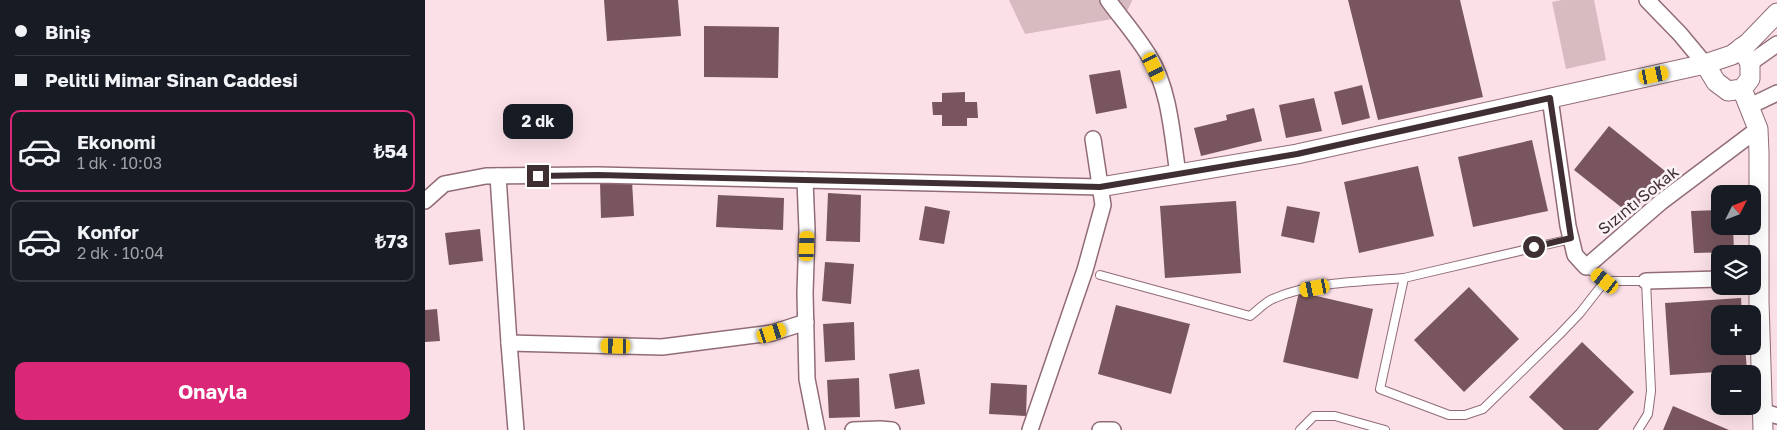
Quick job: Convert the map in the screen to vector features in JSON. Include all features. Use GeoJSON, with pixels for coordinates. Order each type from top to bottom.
{"type":"FeatureCollection","features":[{"type":"Feature","properties":{"kind":"street"},"geometry":{"type":"LineString","coordinates":[[1108,0],[1149,56],[1160,78],[1168,106],[1178,174]]}},
{"type":"Feature","properties":{"kind":"street"},"geometry":{"type":"LineString","coordinates":[[1647,0],[1681,34],[1705,64],[1716,82],[1728,90],[1742,89],[1750,78],[1746,55],[1748,43],[1777,13]]}},
{"type":"Feature","properties":{"kind":"street"},"geometry":{"type":"LineString","coordinates":[[426,196],[444,184],[486,176],[598,175],[1100,187],[1297,154],[1705,64],[1731,55],[1746,55],[1777,44]]}},
{"type":"Feature","properties":{"kind":"street"},"geometry":{"type":"LineString","coordinates":[[1742,89],[1750,106],[1757,129],[1759,153],[1757,245]]}},
{"type":"Feature","properties":{"kind":"street"},"geometry":{"type":"LineString","coordinates":[[1750,106],[1777,92]]}},
{"type":"Feature","properties":{"kind":"street"},"geometry":{"type":"LineString","coordinates":[[1550,98],[1571,238],[1575,255],[1586,267]]}},
{"type":"Feature","properties":{"kind":"street","name":"Sızıntı Sokak"},"geometry":{"type":"LineString","coordinates":[[1586,267],[1661,202],[1757,129]]}},
{"type":"Feature","properties":{"kind":"street"},"geometry":{"type":"LineString","coordinates":[[1030,430],[1085,270],[1103,206],[1093,139]]}},
{"type":"Feature","properties":{"kind":"street"},"geometry":{"type":"LineString","coordinates":[[498,176],[516,430]]}},
{"type":"Feature","properties":{"kind":"street"},"geometry":{"type":"LineString","coordinates":[[805,180],[807,380],[817,430]]}},
{"type":"Feature","properties":{"kind":"street"},"geometry":{"type":"LineString","coordinates":[[1646,281],[1711,280]]}},
{"type":"Feature","properties":{"kind":"street"},"geometry":{"type":"LineString","coordinates":[[1758,295],[1770,413],[1763,430]]}},
{"type":"Feature","properties":{"kind":"street"},"geometry":{"type":"LineString","coordinates":[[509,343],[662,347],[772,333],[806,322]]}},
{"type":"Feature","properties":{"kind":"street"},"geometry":{"type":"LineString","coordinates":[[853,430],[892,430]]}},
{"type":"Feature","properties":{"kind":"street"},"geometry":{"type":"LineString","coordinates":[[1101,430],[1113,430]]}},
{"type":"Feature","properties":{"kind":"lane"},"geometry":{"type":"LineString","coordinates":[[1100,275],[1250,316],[1273,298],[1295,291],[1334,284],[1404,278],[1571,238]]}},
{"type":"Feature","properties":{"kind":"lane"},"geometry":{"type":"LineString","coordinates":[[1586,267],[1605,281],[1646,281],[1651,391],[1648,414],[1638,430]]}},
{"type":"Feature","properties":{"kind":"lane"},"geometry":{"type":"LineString","coordinates":[[1404,278],[1380,389],[1449,415],[1465,415],[1483,409],[1560,334],[1605,281]]}},
{"type":"Feature","properties":{"kind":"lane"},"geometry":{"type":"LineString","coordinates":[[1300,430],[1314,416],[1335,416],[1385,430]]}},
{"type":"Feature","properties":{"kind":"shaded area"},"geometry":{"type":"Polygon","coordinates":[[[1009,0],[1132,1],[1124,17],[1025,34],[1009,0]]]}},
{"type":"Feature","properties":{"kind":"shaded area"},"geometry":{"type":"Polygon","coordinates":[[[1562,0],[1594,0],[1606,60],[1566,69],[1552,2],[1562,0]]]}},
{"type":"Feature","properties":{"kind":"building"},"geometry":{"type":"Polygon","coordinates":[[[604,0],[678,0],[681,36],[607,41],[604,0]]]}},
{"type":"Feature","properties":{"kind":"building"},"geometry":{"type":"Polygon","coordinates":[[[1348,0],[1460,0],[1483,97],[1378,120],[1348,0]]]}},
{"type":"Feature","properties":{"kind":"building"},"geometry":{"type":"Polygon","coordinates":[[[704,26],[779,27],[778,78],[704,77],[704,26]]]}},
{"type":"Feature","properties":{"kind":"building"},"geometry":{"type":"Polygon","coordinates":[[[1120,70],[1127,108],[1096,114],[1089,75],[1120,70]]]}},
{"type":"Feature","properties":{"kind":"building"},"geometry":{"type":"Polygon","coordinates":[[[1362,85],[1370,118],[1342,125],[1334,92],[1362,85]]]}},
{"type":"Feature","properties":{"kind":"building"},"geometry":{"type":"Polygon","coordinates":[[[965,92],[965,102],[977,102],[978,118],[967,118],[967,126],[942,126],[942,115],[933,115],[932,102],[942,102],[942,93],[965,92]]]}},
{"type":"Feature","properties":{"kind":"building"},"geometry":{"type":"Polygon","coordinates":[[[1314,98],[1322,131],[1286,138],[1279,105],[1314,98]]]}},
{"type":"Feature","properties":{"kind":"building"},"geometry":{"type":"Polygon","coordinates":[[[1254,108],[1262,141],[1201,156],[1194,128],[1227,120],[1226,115],[1254,108]]]}},
{"type":"Feature","properties":{"kind":"building"},"geometry":{"type":"Polygon","coordinates":[[[1609,126],[1665,171],[1631,215],[1574,170],[1609,126]]]}},
{"type":"Feature","properties":{"kind":"building"},"geometry":{"type":"Polygon","coordinates":[[[1532,140],[1548,211],[1473,227],[1458,157],[1532,140]]]}},
{"type":"Feature","properties":{"kind":"building"},"geometry":{"type":"Polygon","coordinates":[[[1418,166],[1434,236],[1359,253],[1344,182],[1418,166]]]}},
{"type":"Feature","properties":{"kind":"building"},"geometry":{"type":"Polygon","coordinates":[[[632,181],[634,216],[601,218],[600,182],[632,181]]]}},
{"type":"Feature","properties":{"kind":"building"},"geometry":{"type":"Polygon","coordinates":[[[828,193],[861,195],[860,242],[826,241],[828,193]]]}},
{"type":"Feature","properties":{"kind":"building"},"geometry":{"type":"Polygon","coordinates":[[[718,195],[784,198],[783,230],[716,227],[718,195]]]}},
{"type":"Feature","properties":{"kind":"building"},"geometry":{"type":"Polygon","coordinates":[[[1236,201],[1241,273],[1165,278],[1160,206],[1236,201]]]}},
{"type":"Feature","properties":{"kind":"building"},"geometry":{"type":"Polygon","coordinates":[[[925,206],[950,211],[944,244],[919,240],[925,206]]]}},
{"type":"Feature","properties":{"kind":"building"},"geometry":{"type":"Polygon","coordinates":[[[1287,206],[1320,212],[1314,243],[1281,236],[1287,206]]]}},
{"type":"Feature","properties":{"kind":"building"},"geometry":{"type":"Polygon","coordinates":[[[1711,210],[1711,235],[1733,235],[1734,245],[1711,245],[1711,253],[1694,253],[1691,211],[1711,210]]]}},
{"type":"Feature","properties":{"kind":"building"},"geometry":{"type":"Polygon","coordinates":[[[480,229],[483,261],[449,265],[445,233],[480,229]]]}},
{"type":"Feature","properties":{"kind":"building"},"geometry":{"type":"Polygon","coordinates":[[[825,262],[854,264],[851,304],[822,301],[825,262]]]}},
{"type":"Feature","properties":{"kind":"building"},"geometry":{"type":"Polygon","coordinates":[[[1469,287],[1519,339],[1464,392],[1414,340],[1469,287]]]}},
{"type":"Feature","properties":{"kind":"building"},"geometry":{"type":"Polygon","coordinates":[[[1299,292],[1373,309],[1358,379],[1283,362],[1299,292]]]}},
{"type":"Feature","properties":{"kind":"building"},"geometry":{"type":"Polygon","coordinates":[[[1741,298],[1741,305],[1711,305],[1711,355],[1746,355],[1747,365],[1711,365],[1711,372],[1670,375],[1665,303],[1741,298]]]}},
{"type":"Feature","properties":{"kind":"building"},"geometry":{"type":"Polygon","coordinates":[[[1116,305],[1190,324],[1171,394],[1098,374],[1116,305]]]}},
{"type":"Feature","properties":{"kind":"building"},"geometry":{"type":"Polygon","coordinates":[[[437,309],[440,341],[425,342],[425,310],[437,309]]]}},
{"type":"Feature","properties":{"kind":"building"},"geometry":{"type":"Polygon","coordinates":[[[854,322],[855,360],[825,362],[823,324],[854,322]]]}},
{"type":"Feature","properties":{"kind":"building"},"geometry":{"type":"Polygon","coordinates":[[[1582,342],[1634,392],[1598,430],[1564,430],[1529,397],[1582,342]]]}},
{"type":"Feature","properties":{"kind":"building"},"geometry":{"type":"Polygon","coordinates":[[[919,369],[925,404],[895,409],[889,374],[919,369]]]}},
{"type":"Feature","properties":{"kind":"building"},"geometry":{"type":"Polygon","coordinates":[[[859,378],[860,417],[829,418],[827,380],[859,378]]]}},
{"type":"Feature","properties":{"kind":"building"},"geometry":{"type":"Polygon","coordinates":[[[991,383],[1027,385],[1026,416],[989,414],[991,383]]]}},
{"type":"Feature","properties":{"kind":"building"},"geometry":{"type":"Polygon","coordinates":[[[1673,406],[1729,430],[1663,430],[1673,406]]]}},
{"type":"Feature","properties":{"kind":"route"},"geometry":{"type":"LineString","coordinates":[[538,176],[598,175],[1100,187],[1297,154],[1550,98],[1571,238],[1534,247]]}}]}
